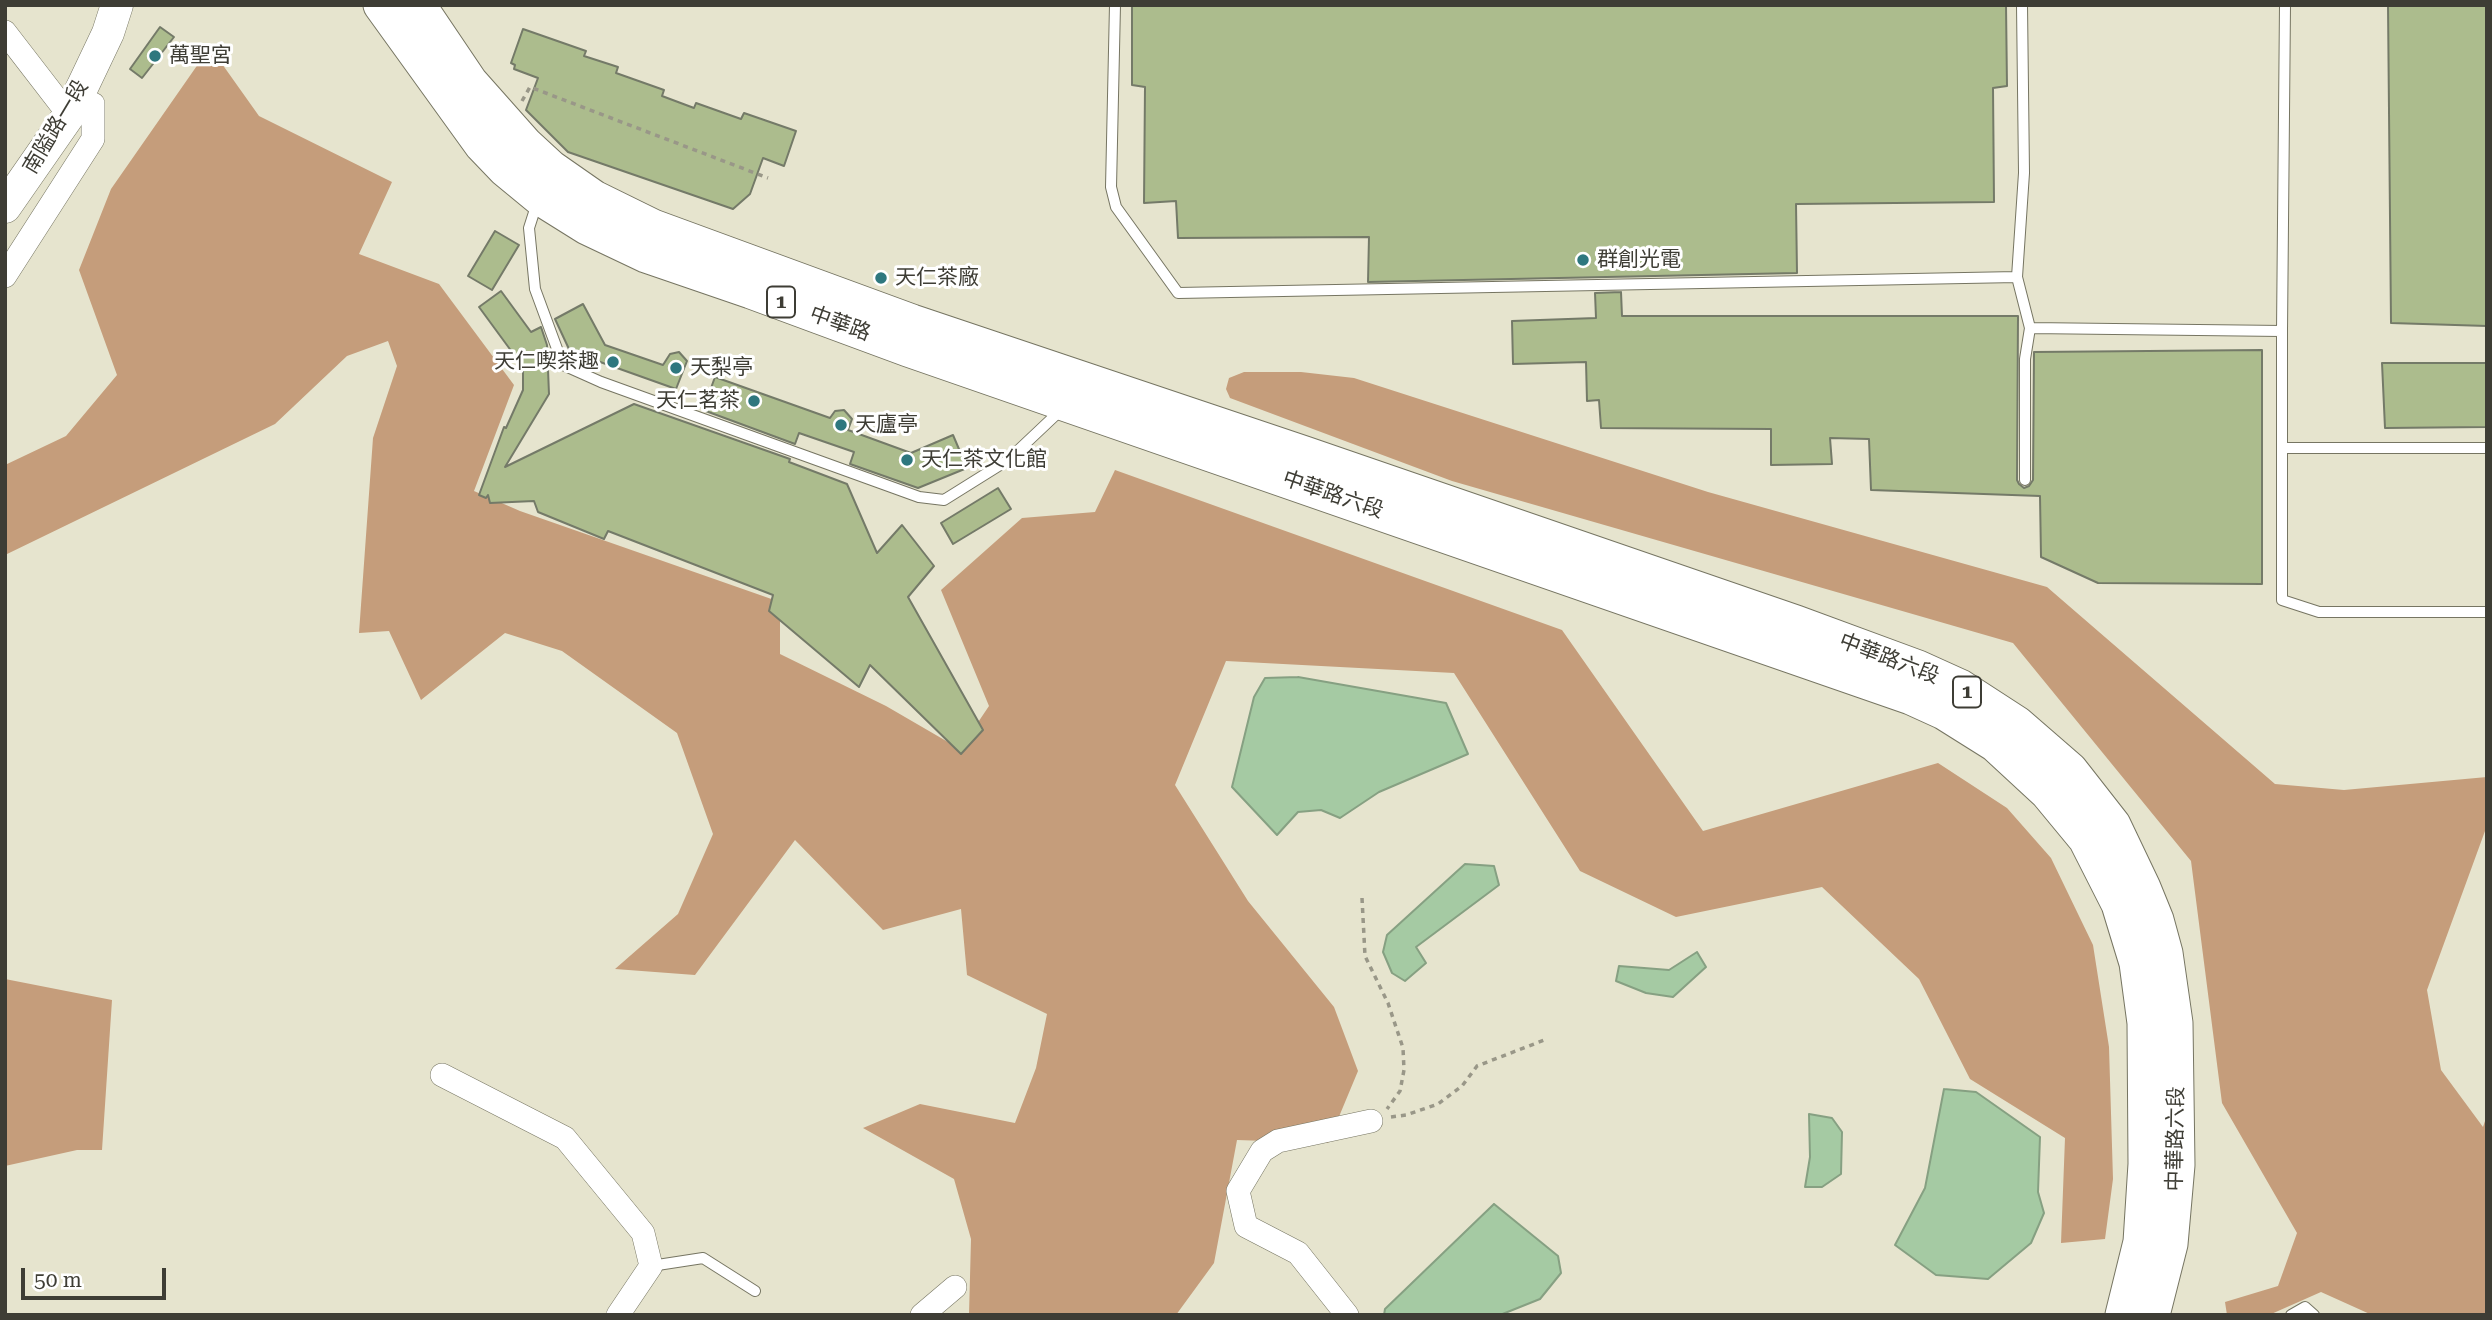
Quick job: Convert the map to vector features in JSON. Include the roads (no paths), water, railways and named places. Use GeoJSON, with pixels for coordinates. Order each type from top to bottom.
{"type":"FeatureCollection","features":[{"type":"Feature","properties":{"kind":"main road","name":"中華路"},"geometry":{"type":"LineString","coordinates":[[381,5],[482,145],[505,169],[539,197],[587,227],[646,255],[794,293]]}},
{"type":"Feature","properties":{"kind":"main road","name":"中華路"},"geometry":{"type":"LineString","coordinates":[[418,5],[470,82],[525,145],[551,168],[594,198],[794,293],[1089,401],[1266,472]]}},
{"type":"Feature","properties":{"kind":"main road","name":"中華路"},"geometry":{"type":"LineString","coordinates":[[1089,401],[1305,454]]}},
{"type":"Feature","properties":{"kind":"main road","name":"中華路六段"},"geometry":{"type":"LineString","coordinates":[[1305,454],[1783,618],[1918,668],[1960,687],[2017,724],[2070,770],[2113,825],[2129,856],[2156,920],[2169,979],[2175,1023],[2177,1165],[2170,1244],[2152,1315]]}},
{"type":"Feature","properties":{"kind":"main road","name":"中華路六段"},"geometry":{"type":"LineString","coordinates":[[1266,472],[1911,697],[1968,727],[2022,767],[2048,793],[2086,839],[2119,904],[2137,963],[2145,1023],[2146,1164],[2141,1242],[2123,1315]]}},
{"type":"Feature","properties":{"kind":"street","name":"南隘路一段"},"geometry":{"type":"LineString","coordinates":[[5,207],[73,106],[108,33],[117,5]]}},
{"type":"Feature","properties":{"kind":"street"},"geometry":{"type":"LineString","coordinates":[[5,32],[73,106],[93,104],[93,139],[5,276]]}},
{"type":"Feature","properties":{"kind":"street"},"geometry":{"type":"LineString","coordinates":[[442,1075],[565,1138],[643,1233],[651,1266],[618,1315]]}},
{"type":"Feature","properties":{"kind":"street"},"geometry":{"type":"LineString","coordinates":[[1347,1315],[1298,1253],[1246,1226],[1238,1191],[1262,1151],[1278,1141],[1371,1121]]}},
{"type":"Feature","properties":{"kind":"street"},"geometry":{"type":"LineString","coordinates":[[922,1315],[955,1287]]}},
{"type":"Feature","properties":{"kind":"lane"},"geometry":{"type":"LineString","coordinates":[[1115,5],[1111,187],[1116,207],[1178,293],[2017,277]]}},
{"type":"Feature","properties":{"kind":"lane"},"geometry":{"type":"LineString","coordinates":[[2022,5],[2024,173],[2017,277],[2030,328],[2025,359],[2025,480]]}},
{"type":"Feature","properties":{"kind":"lane"},"geometry":{"type":"LineString","coordinates":[[2285,5],[2281,331],[2282,600],[2319,612],[2487,612]]}},
{"type":"Feature","properties":{"kind":"lane"},"geometry":{"type":"LineString","coordinates":[[539,197],[529,228],[535,289],[563,365],[601,382],[919,497],[944,500],[1007,460],[1089,401]]}},
{"type":"Feature","properties":{"kind":"lane"},"geometry":{"type":"LineString","coordinates":[[2030,328],[2281,331]]}},
{"type":"Feature","properties":{"kind":"lane"},"geometry":{"type":"LineString","coordinates":[[2283,448],[2487,448]]}},
{"type":"Feature","properties":{"kind":"lane"},"geometry":{"type":"LineString","coordinates":[[651,1266],[703,1258],[755,1292]]}},
{"type":"Feature","properties":{"kind":"lane"},"geometry":{"type":"LineString","coordinates":[[2291,1315],[2305,1307],[2314,1315]]}},
{"type":"Feature","properties":{"kind":"place","name":"萬聖宮"},"geometry":{"type":"Point","coordinates":[155,56]}},
{"type":"Feature","properties":{"kind":"place","name":"群創光電"},"geometry":{"type":"Point","coordinates":[1583,260]}},
{"type":"Feature","properties":{"kind":"place","name":"天仁茶廠"},"geometry":{"type":"Point","coordinates":[881,278]}},
{"type":"Feature","properties":{"kind":"place","name":"天仁喫茶趣"},"geometry":{"type":"Point","coordinates":[613,362]}},
{"type":"Feature","properties":{"kind":"place","name":"天梨亭"},"geometry":{"type":"Point","coordinates":[676,368]}},
{"type":"Feature","properties":{"kind":"place","name":"天仁茗茶"},"geometry":{"type":"Point","coordinates":[754,401]}},
{"type":"Feature","properties":{"kind":"place","name":"天廬亭"},"geometry":{"type":"Point","coordinates":[841,425]}},
{"type":"Feature","properties":{"kind":"place","name":"天仁茶文化館"},"geometry":{"type":"Point","coordinates":[907,460]}}]}
